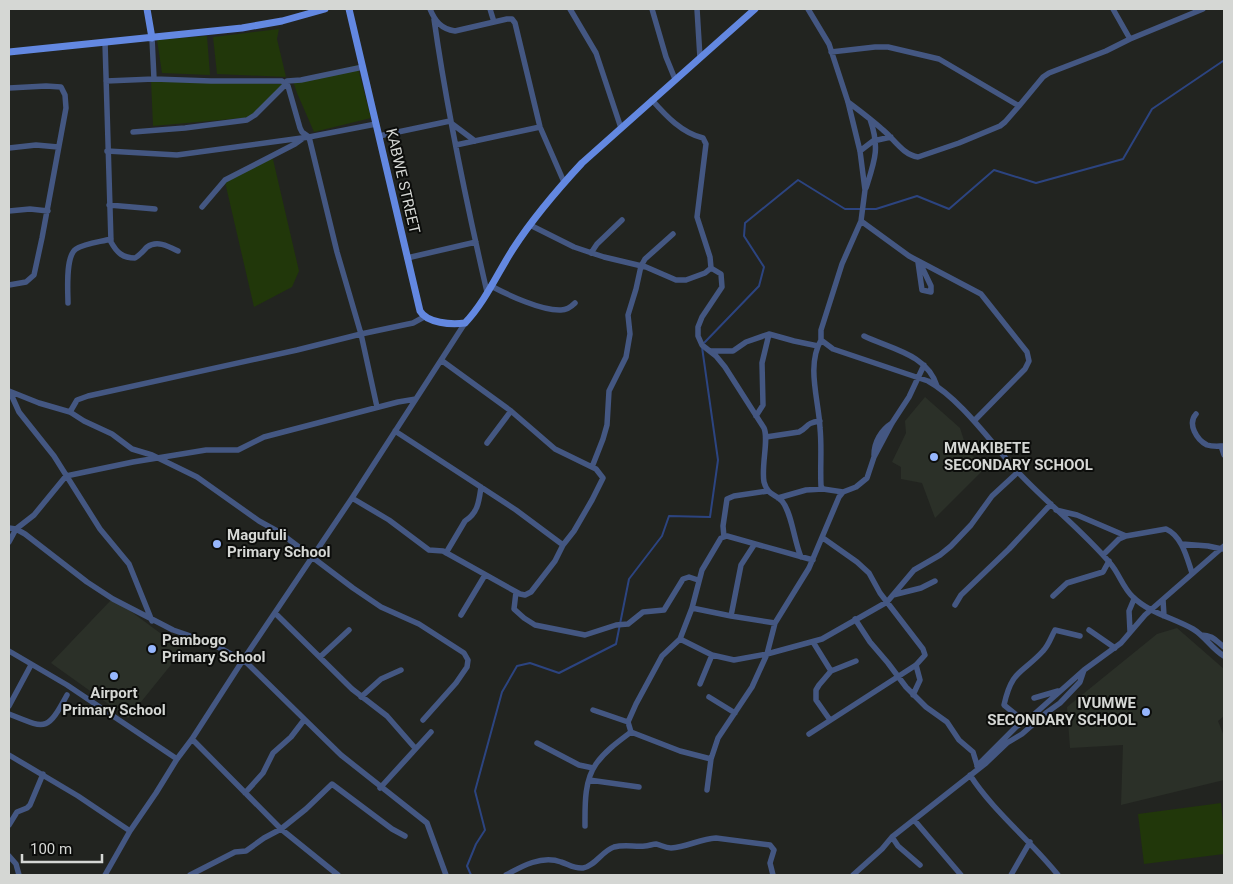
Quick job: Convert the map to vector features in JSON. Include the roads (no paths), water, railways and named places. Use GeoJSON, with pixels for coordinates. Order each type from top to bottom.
{"type":"FeatureCollection","features":[{"type":"Feature","properties":{"kind":"main road"},"geometry":{"type":"LineString","coordinates":[[147,9],[152,38]]}},
{"type":"Feature","properties":{"kind":"main road"},"geometry":{"type":"LineString","coordinates":[[9,52],[152,38],[262,24],[311,14],[325,9]]}},
{"type":"Feature","properties":{"kind":"main road","name":"KABWE STREET"},"geometry":{"type":"LineString","coordinates":[[349,9],[416,297],[424,317]]}},
{"type":"Feature","properties":{"kind":"main road"},"geometry":{"type":"LineString","coordinates":[[424,317],[436,321],[465,323],[476,310],[530,225],[564,182],[593,152],[755,9]]}},
{"type":"Feature","properties":{"kind":"street"},"geometry":{"type":"LineString","coordinates":[[430,9],[434,19],[451,122],[476,242],[489,289],[550,309],[566,309],[575,303]]}},
{"type":"Feature","properties":{"kind":"street"},"geometry":{"type":"LineString","coordinates":[[490,9],[494,22]]}},
{"type":"Feature","properties":{"kind":"street"},"geometry":{"type":"LineString","coordinates":[[570,9],[596,53],[621,128]]}},
{"type":"Feature","properties":{"kind":"street"},"geometry":{"type":"LineString","coordinates":[[652,9],[666,57],[675,79]]}},
{"type":"Feature","properties":{"kind":"street"},"geometry":{"type":"LineString","coordinates":[[698,9],[700,58]]}},
{"type":"Feature","properties":{"kind":"street"},"geometry":{"type":"LineString","coordinates":[[808,9],[831,52],[848,102],[860,150],[865,190]]}},
{"type":"Feature","properties":{"kind":"street"},"geometry":{"type":"LineString","coordinates":[[1113,9],[1130,39]]}},
{"type":"Feature","properties":{"kind":"street"},"geometry":{"type":"LineString","coordinates":[[848,102],[912,156],[925,155],[1000,126],[1043,77],[1049,73],[1106,51],[1203,9]]}},
{"type":"Feature","properties":{"kind":"street"},"geometry":{"type":"LineString","coordinates":[[434,19],[445,29],[454,31],[507,19],[512,19],[516,23],[540,127],[564,182]]}},
{"type":"Feature","properties":{"kind":"street"},"geometry":{"type":"LineString","coordinates":[[152,38],[154,79]]}},
{"type":"Feature","properties":{"kind":"street"},"geometry":{"type":"LineString","coordinates":[[105,42],[109,205],[113,246],[119,254],[128,258],[135,258],[141,255],[153,244],[165,245],[178,251]]}},
{"type":"Feature","properties":{"kind":"street"},"geometry":{"type":"LineString","coordinates":[[831,52],[874,46],[888,47],[939,59],[1019,106]]}},
{"type":"Feature","properties":{"kind":"street"},"geometry":{"type":"LineString","coordinates":[[106,81],[154,79],[287,82],[363,67]]}},
{"type":"Feature","properties":{"kind":"street"},"geometry":{"type":"LineString","coordinates":[[133,132],[248,120],[287,82]]}},
{"type":"Feature","properties":{"kind":"street"},"geometry":{"type":"LineString","coordinates":[[287,82],[300,128],[309,137],[337,252],[361,334],[377,407]]}},
{"type":"Feature","properties":{"kind":"street"},"geometry":{"type":"LineString","coordinates":[[9,88],[61,87],[65,95],[65,114],[48,211],[34,275],[26,282],[9,285]]}},
{"type":"Feature","properties":{"kind":"street"},"geometry":{"type":"LineString","coordinates":[[652,100],[681,129],[691,135],[703,138],[706,144],[697,217],[712,268],[721,274],[722,287],[702,317],[698,327],[698,336],[706,349],[716,356],[725,367],[764,428],[766,437],[763,474],[768,491],[771,495],[778,498],[786,508],[801,557]]}},
{"type":"Feature","properties":{"kind":"street"},"geometry":{"type":"LineString","coordinates":[[823,490],[821,482],[820,421],[815,376],[819,343],[821,330],[842,264],[861,221],[865,190],[874,163],[876,140],[870,119]]}},
{"type":"Feature","properties":{"kind":"street"},"geometry":{"type":"LineString","coordinates":[[379,136],[451,122],[476,141]]}},
{"type":"Feature","properties":{"kind":"street"},"geometry":{"type":"LineString","coordinates":[[107,151],[177,155],[302,139],[376,124]]}},
{"type":"Feature","properties":{"kind":"street"},"geometry":{"type":"LineString","coordinates":[[456,145],[540,127]]}},
{"type":"Feature","properties":{"kind":"street"},"geometry":{"type":"LineString","coordinates":[[860,150],[876,140],[891,137]]}},
{"type":"Feature","properties":{"kind":"street"},"geometry":{"type":"LineString","coordinates":[[202,207],[225,180],[302,139]]}},
{"type":"Feature","properties":{"kind":"street"},"geometry":{"type":"LineString","coordinates":[[9,148],[36,146],[58,148]]}},
{"type":"Feature","properties":{"kind":"street"},"geometry":{"type":"LineString","coordinates":[[109,205],[155,209]]}},
{"type":"Feature","properties":{"kind":"street"},"geometry":{"type":"LineString","coordinates":[[9,211],[30,208],[48,211]]}},
{"type":"Feature","properties":{"kind":"street"},"geometry":{"type":"LineString","coordinates":[[592,254],[597,244],[622,220]]}},
{"type":"Feature","properties":{"kind":"street"},"geometry":{"type":"LineString","coordinates":[[861,221],[919,262],[981,294],[1029,355],[1029,361],[1025,369],[974,421]]}},
{"type":"Feature","properties":{"kind":"street"},"geometry":{"type":"LineString","coordinates":[[530,225],[592,254],[641,266],[681,281],[705,273],[712,268]]}},
{"type":"Feature","properties":{"kind":"street"},"geometry":{"type":"LineString","coordinates":[[592,467],[604,439],[607,425],[609,391],[626,357],[630,334],[628,315],[641,266],[644,259],[673,234]]}},
{"type":"Feature","properties":{"kind":"street"},"geometry":{"type":"LineString","coordinates":[[68,304],[68,278],[70,258],[73,252],[83,246],[111,239]]}},
{"type":"Feature","properties":{"kind":"street"},"geometry":{"type":"LineString","coordinates":[[407,258],[476,242]]}},
{"type":"Feature","properties":{"kind":"street"},"geometry":{"type":"LineString","coordinates":[[70,412],[77,400],[88,396],[413,323],[424,317]]}},
{"type":"Feature","properties":{"kind":"street"},"geometry":{"type":"LineString","coordinates":[[105,875],[177,759],[352,498],[465,323]]}},
{"type":"Feature","properties":{"kind":"street"},"geometry":{"type":"LineString","coordinates":[[706,349],[716,352],[733,352],[746,342],[769,334],[794,341],[819,343],[936,386],[974,421],[1018,472],[1103,555],[1134,599],[1151,610],[1201,635],[1224,656]]}},
{"type":"Feature","properties":{"kind":"street"},"geometry":{"type":"LineString","coordinates":[[756,416],[763,405],[762,363],[769,334]]}},
{"type":"Feature","properties":{"kind":"street"},"geometry":{"type":"LineString","coordinates":[[864,336],[911,356],[924,365],[932,375],[936,386]]}},
{"type":"Feature","properties":{"kind":"street"},"geometry":{"type":"LineString","coordinates":[[352,498],[389,520],[429,550],[440,550],[516,592],[524,594],[531,592],[555,561],[563,545],[584,515],[603,478],[601,474],[592,467],[555,449],[510,411],[441,360]]}},
{"type":"Feature","properties":{"kind":"street"},"geometry":{"type":"LineString","coordinates":[[778,498],[806,490],[843,492],[856,487],[867,478],[874,457],[892,423],[907,402],[924,365]]}},
{"type":"Feature","properties":{"kind":"street"},"geometry":{"type":"LineString","coordinates":[[10,391],[39,403],[70,412],[112,434],[132,449],[159,458],[196,477],[259,521],[279,532],[381,607],[419,624],[467,656],[468,660],[464,673],[423,720]]}},
{"type":"Feature","properties":{"kind":"street"},"geometry":{"type":"LineString","coordinates":[[10,391],[18,412],[54,456],[66,476],[73,483],[100,529],[132,569],[152,621]]}},
{"type":"Feature","properties":{"kind":"street"},"geometry":{"type":"LineString","coordinates":[[9,542],[16,529],[34,515],[66,476],[133,462],[214,449],[238,450],[264,437],[377,407],[416,399]]}},
{"type":"Feature","properties":{"kind":"street"},"geometry":{"type":"LineString","coordinates":[[487,443],[510,411]]}},
{"type":"Feature","properties":{"kind":"street"},"geometry":{"type":"LineString","coordinates":[[1196,414],[1191,423],[1198,438],[1212,446],[1223,446],[1224,455]]}},
{"type":"Feature","properties":{"kind":"street"},"geometry":{"type":"LineString","coordinates":[[766,437],[798,432],[803,430],[808,424],[820,421]]}},
{"type":"Feature","properties":{"kind":"street"},"geometry":{"type":"LineString","coordinates":[[395,431],[516,510],[563,545]]}},
{"type":"Feature","properties":{"kind":"street"},"geometry":{"type":"LineString","coordinates":[[680,639],[712,655],[734,660],[813,642],[870,613],[887,602],[907,576],[951,546],[971,525],[992,496],[1018,472]]}},
{"type":"Feature","properties":{"kind":"street"},"geometry":{"type":"LineString","coordinates":[[446,553],[465,521],[471,518],[475,512],[480,501],[481,487]]}},
{"type":"Feature","properties":{"kind":"street"},"geometry":{"type":"LineString","coordinates":[[724,537],[723,526],[727,499],[734,496],[768,491]]}},
{"type":"Feature","properties":{"kind":"street"},"geometry":{"type":"LineString","coordinates":[[707,790],[711,759],[718,738],[752,687],[767,654],[775,624],[813,560],[843,492]]}},
{"type":"Feature","properties":{"kind":"street"},"geometry":{"type":"LineString","coordinates":[[955,605],[961,595],[1051,504]]}},
{"type":"Feature","properties":{"kind":"street"},"geometry":{"type":"LineString","coordinates":[[1056,510],[1077,515],[1126,536]]}},
{"type":"Feature","properties":{"kind":"street"},"geometry":{"type":"LineString","coordinates":[[9,528],[16,529],[25,534],[87,582],[113,599],[152,621],[211,643],[243,660],[341,755],[380,788],[427,823],[446,875]]}},
{"type":"Feature","properties":{"kind":"street"},"geometry":{"type":"LineString","coordinates":[[1103,555],[1119,539],[1126,536],[1166,529],[1172,532],[1182,544],[1192,573]]}},
{"type":"Feature","properties":{"kind":"street"},"geometry":{"type":"LineString","coordinates":[[631,732],[628,722],[640,695],[662,656],[680,639],[692,608],[698,580],[720,538],[724,537],[813,560]]}},
{"type":"Feature","properties":{"kind":"street"},"geometry":{"type":"LineString","coordinates":[[809,734],[924,658],[924,652],[880,593],[873,579],[863,568],[823,538]]}},
{"type":"Feature","properties":{"kind":"street"},"geometry":{"type":"LineString","coordinates":[[1182,544],[1223,548]]}},
{"type":"Feature","properties":{"kind":"street"},"geometry":{"type":"LineString","coordinates":[[731,616],[742,565],[754,545]]}},
{"type":"Feature","properties":{"kind":"street"},"geometry":{"type":"LineString","coordinates":[[853,875],[882,849],[892,837],[915,821],[974,770],[1024,721],[1084,670],[1116,648],[1151,610],[1223,548]]}},
{"type":"Feature","properties":{"kind":"street"},"geometry":{"type":"LineString","coordinates":[[1053,596],[1067,583],[1103,572],[1109,562]]}},
{"type":"Feature","properties":{"kind":"street"},"geometry":{"type":"LineString","coordinates":[[461,615],[485,575]]}},
{"type":"Feature","properties":{"kind":"street"},"geometry":{"type":"LineString","coordinates":[[516,592],[514,609],[529,621],[542,627],[585,635],[616,625],[628,624],[643,612],[664,610],[683,579],[689,577],[698,580]]}},
{"type":"Feature","properties":{"kind":"street"},"geometry":{"type":"LineString","coordinates":[[893,595],[921,588],[934,581]]}},
{"type":"Feature","properties":{"kind":"street"},"geometry":{"type":"LineString","coordinates":[[1130,631],[1129,611],[1134,599]]}},
{"type":"Feature","properties":{"kind":"street"},"geometry":{"type":"LineString","coordinates":[[1163,600],[1164,616]]}},
{"type":"Feature","properties":{"kind":"street"},"geometry":{"type":"LineString","coordinates":[[692,608],[775,624]]}},
{"type":"Feature","properties":{"kind":"street"},"geometry":{"type":"LineString","coordinates":[[275,613],[361,697],[387,716],[415,748]]}},
{"type":"Feature","properties":{"kind":"street"},"geometry":{"type":"LineString","coordinates":[[856,619],[870,642],[913,694],[947,722],[959,740],[973,752],[974,770],[987,798],[1030,842],[1058,875]]}},
{"type":"Feature","properties":{"kind":"street"},"geometry":{"type":"LineString","coordinates":[[320,657],[349,630]]}},
{"type":"Feature","properties":{"kind":"street"},"geometry":{"type":"LineString","coordinates":[[1024,721],[1004,705],[1014,676],[1045,649],[1055,630],[1080,636]]}},
{"type":"Feature","properties":{"kind":"street"},"geometry":{"type":"LineString","coordinates":[[1090,630],[1116,648]]}},
{"type":"Feature","properties":{"kind":"street"},"geometry":{"type":"LineString","coordinates":[[1201,635],[1211,636],[1224,647]]}},
{"type":"Feature","properties":{"kind":"street"},"geometry":{"type":"LineString","coordinates":[[813,642],[831,670]]}},
{"type":"Feature","properties":{"kind":"street"},"geometry":{"type":"LineString","coordinates":[[9,652],[67,685],[177,759]]}},
{"type":"Feature","properties":{"kind":"street"},"geometry":{"type":"LineString","coordinates":[[700,684],[712,655]]}},
{"type":"Feature","properties":{"kind":"street"},"geometry":{"type":"LineString","coordinates":[[830,720],[815,697],[821,680],[831,670],[856,661]]}},
{"type":"Feature","properties":{"kind":"street"},"geometry":{"type":"LineString","coordinates":[[9,706],[31,665]]}},
{"type":"Feature","properties":{"kind":"street"},"geometry":{"type":"LineString","coordinates":[[913,694],[920,680],[916,665]]}},
{"type":"Feature","properties":{"kind":"street"},"geometry":{"type":"LineString","coordinates":[[361,697],[381,679],[401,670]]}},
{"type":"Feature","properties":{"kind":"street"},"geometry":{"type":"LineString","coordinates":[[974,770],[1060,703],[1080,682],[1084,670]]}},
{"type":"Feature","properties":{"kind":"street"},"geometry":{"type":"LineString","coordinates":[[1034,698],[1061,690]]}},
{"type":"Feature","properties":{"kind":"street"},"geometry":{"type":"LineString","coordinates":[[9,714],[35,725],[45,724],[54,718],[67,695]]}},
{"type":"Feature","properties":{"kind":"street"},"geometry":{"type":"LineString","coordinates":[[709,697],[734,713]]}},
{"type":"Feature","properties":{"kind":"street"},"geometry":{"type":"LineString","coordinates":[[593,710],[628,722]]}},
{"type":"Feature","properties":{"kind":"street"},"geometry":{"type":"LineString","coordinates":[[245,793],[263,773],[273,753],[304,720]]}},
{"type":"Feature","properties":{"kind":"street"},"geometry":{"type":"LineString","coordinates":[[380,788],[431,732]]}},
{"type":"Feature","properties":{"kind":"street"},"geometry":{"type":"LineString","coordinates":[[631,732],[671,748],[711,759]]}},
{"type":"Feature","properties":{"kind":"street"},"geometry":{"type":"LineString","coordinates":[[585,826],[586,796],[593,768],[601,758],[631,732]]}},
{"type":"Feature","properties":{"kind":"street"},"geometry":{"type":"LineString","coordinates":[[192,739],[281,830],[338,875]]}},
{"type":"Feature","properties":{"kind":"street"},"geometry":{"type":"LineString","coordinates":[[537,743],[579,764],[593,768]]}},
{"type":"Feature","properties":{"kind":"street"},"geometry":{"type":"LineString","coordinates":[[9,755],[78,796],[130,832]]}},
{"type":"Feature","properties":{"kind":"street"},"geometry":{"type":"LineString","coordinates":[[9,825],[17,812],[30,805],[43,774]]}},
{"type":"Feature","properties":{"kind":"street"},"geometry":{"type":"LineString","coordinates":[[589,780],[639,787]]}},
{"type":"Feature","properties":{"kind":"street"},"geometry":{"type":"LineString","coordinates":[[190,875],[235,852],[248,850],[264,838],[281,830],[306,810],[332,784],[392,829],[405,836]]}},
{"type":"Feature","properties":{"kind":"street"},"geometry":{"type":"LineString","coordinates":[[915,821],[961,875]]}},
{"type":"Feature","properties":{"kind":"street"},"geometry":{"type":"LineString","coordinates":[[892,837],[898,846],[920,865]]}},
{"type":"Feature","properties":{"kind":"street"},"geometry":{"type":"LineString","coordinates":[[506,875],[518,868],[544,860],[554,860],[575,868],[586,868],[608,849],[620,845],[643,846],[656,844],[672,848],[693,844],[709,838],[716,838],[770,845],[774,850],[770,863],[773,875]]}},
{"type":"Feature","properties":{"kind":"street"},"geometry":{"type":"LineString","coordinates":[[1011,875],[1030,842]]}},
{"type":"Feature","properties":{"kind":"street"},"geometry":{"type":"LineString","coordinates":[[9,856],[16,864],[19,875]]}},
{"type":"Feature","properties":{"kind":"waterway"},"geometry":{"type":"LineString","coordinates":[[704,343],[759,286],[764,267],[744,236],[745,223],[798,180],[845,209],[876,209],[917,196],[949,209],[994,170],[1036,183],[1123,159],[1152,109],[1223,61]]}},
{"type":"Feature","properties":{"kind":"waterway"},"geometry":{"type":"LineString","coordinates":[[471,875],[467,866],[476,844],[485,830],[475,791],[502,692],[517,666],[530,663],[559,673],[616,644],[629,579],[662,536],[669,516],[710,517],[718,460],[702,347]]}},
{"type":"Feature","properties":{"kind":"place","name":"MWAKIBETE SECONDARY SCHOOL"},"geometry":{"type":"Point","coordinates":[934,457]}},
{"type":"Feature","properties":{"kind":"place","name":"Magufuli Primary School"},"geometry":{"type":"Point","coordinates":[217,544]}},
{"type":"Feature","properties":{"kind":"place","name":"Pambogo Primary School"},"geometry":{"type":"Point","coordinates":[152,649]}},
{"type":"Feature","properties":{"kind":"place","name":"Airport Primary School"},"geometry":{"type":"Point","coordinates":[114,676]}},
{"type":"Feature","properties":{"kind":"place","name":"IVUMWE SECONDARY SCHOOL"},"geometry":{"type":"Point","coordinates":[1146,712]}}]}
